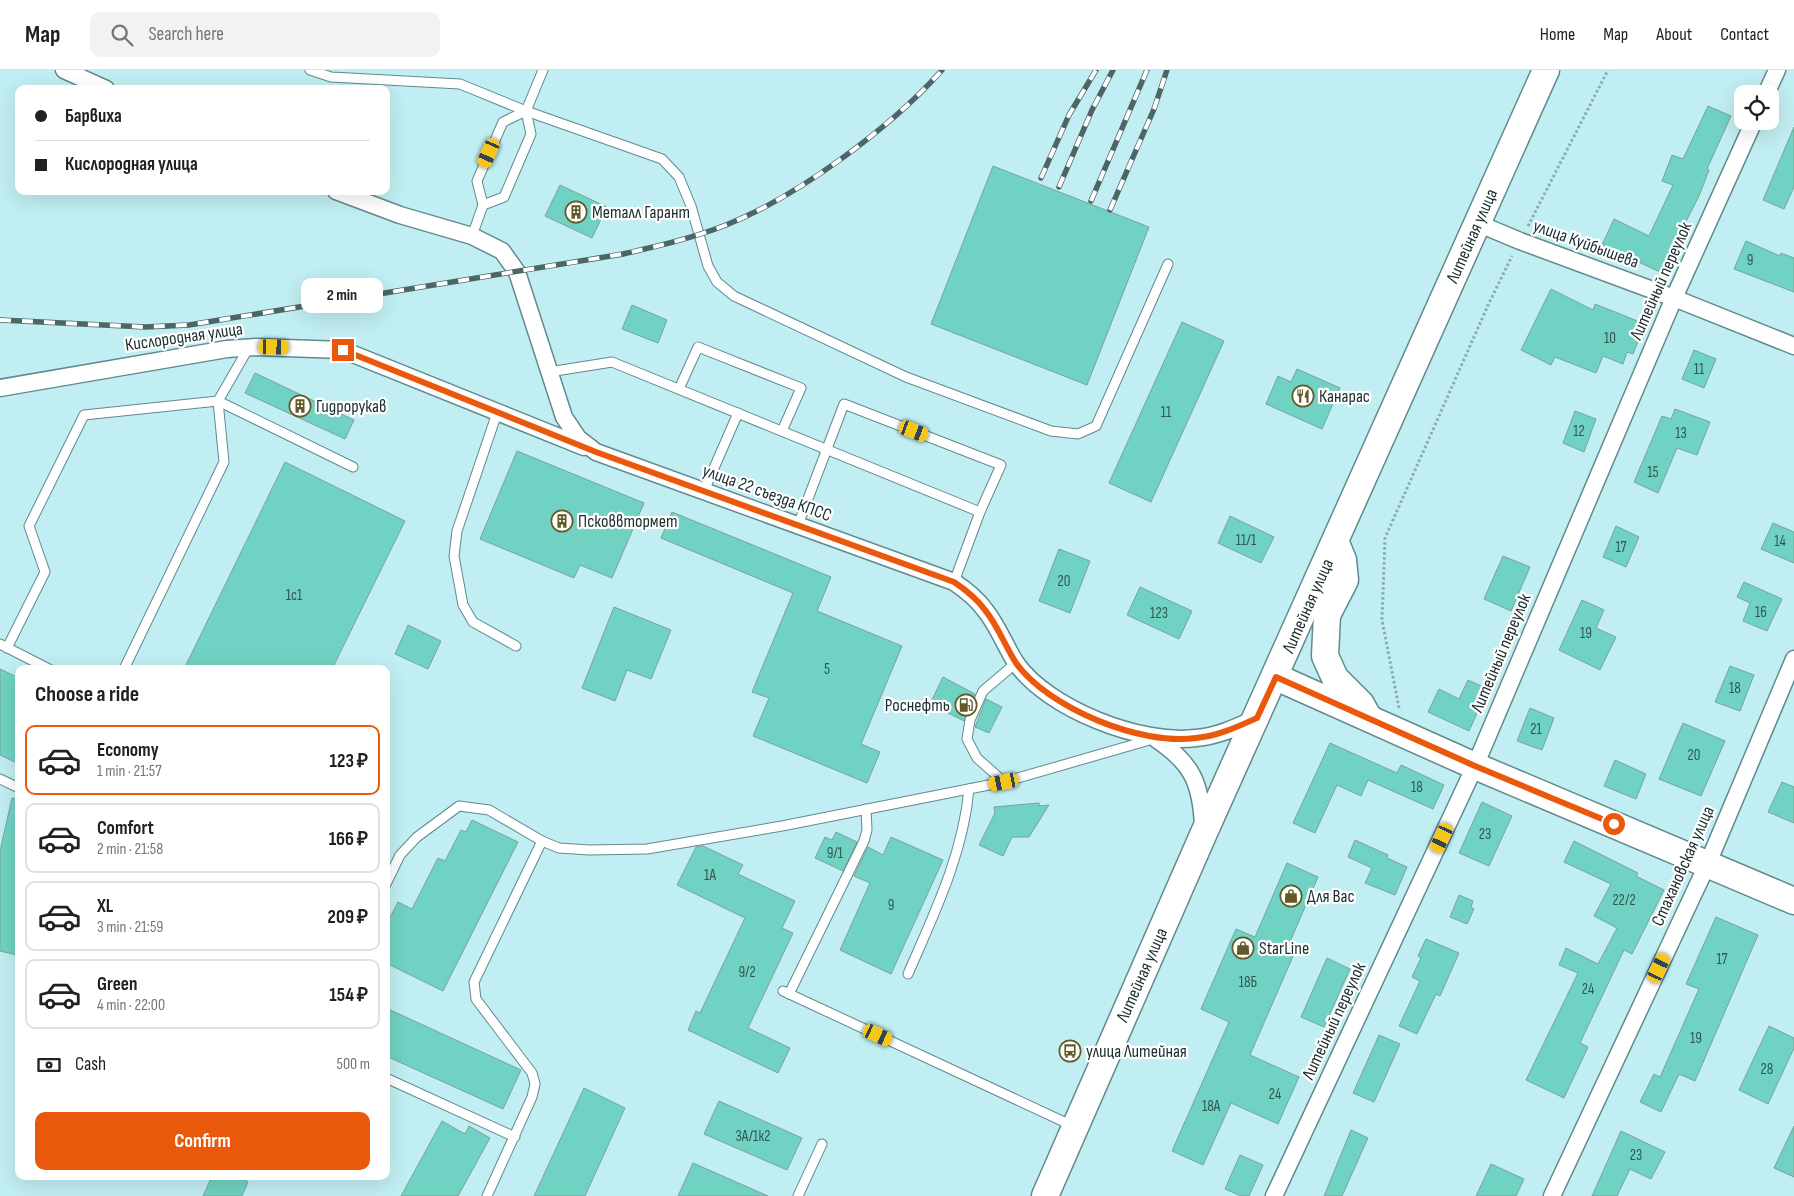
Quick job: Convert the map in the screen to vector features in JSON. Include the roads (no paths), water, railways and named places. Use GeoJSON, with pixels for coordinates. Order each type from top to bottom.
{"type":"FeatureCollection","features":[{"type":"Feature","properties":{"kind":"main road","name":"Литейная улица"},"geometry":{"type":"LineString","coordinates":[[1045,1196],[1203,835],[1276,677],[1546,70]]}},
{"type":"Feature","properties":{"kind":"main road"},"geometry":{"type":"LineString","coordinates":[[1336,543],[1343,560],[1345,580],[1327,615],[1326,656],[1334,678],[1361,704],[1368,718]]}},
{"type":"Feature","properties":{"kind":"main road"},"geometry":{"type":"LineString","coordinates":[[1276,677],[1475,766],[1794,901]]}},
{"type":"Feature","properties":{"kind":"street"},"geometry":{"type":"LineString","coordinates":[[64,70],[97,85]]}},
{"type":"Feature","properties":{"kind":"street"},"geometry":{"type":"LineString","coordinates":[[1770,85],[1777,70]]}},
{"type":"Feature","properties":{"kind":"street","name":"Литейный переулок"},"geometry":{"type":"LineString","coordinates":[[1274,1196],[1475,766],[1674,298],[1750,130]]}},
{"type":"Feature","properties":{"kind":"street","name":"улица 22 съезда КПСС"},"geometry":{"type":"LineString","coordinates":[[347,195],[400,215],[472,236],[502,251],[517,272],[558,403],[570,428],[596,452],[954,582],[971,594],[986,610],[1016,663],[1034,684],[1059,703],[1088,716],[1156,739],[1194,739],[1222,734],[1257,718]]}},
{"type":"Feature","properties":{"kind":"street","name":"улица Куйбышева"},"geometry":{"type":"LineString","coordinates":[[1477,223],[1520,242],[1674,298],[1794,346]]}},
{"type":"Feature","properties":{"kind":"street","name":"Кислородная улица"},"geometry":{"type":"LineString","coordinates":[[0,388],[227,349],[343,350],[596,452]]}},
{"type":"Feature","properties":{"kind":"street","name":"Стахановская улица"},"geometry":{"type":"LineString","coordinates":[[1552,1196],[1708,863],[1794,659]]}},
{"type":"Feature","properties":{"kind":"street"},"geometry":{"type":"LineString","coordinates":[[1156,739],[1177,753],[1197,782],[1202,804],[1203,835]]}},
{"type":"Feature","properties":{"kind":"lane"},"geometry":{"type":"LineString","coordinates":[[310,70],[331,77],[460,84],[526,111],[662,159],[679,177],[691,206],[708,266],[717,282],[734,296],[906,377],[1052,431],[1078,434],[1096,426],[1168,264]]}},
{"type":"Feature","properties":{"kind":"lane"},"geometry":{"type":"LineString","coordinates":[[483,205],[504,198],[531,134],[526,111],[543,70]]}},
{"type":"Feature","properties":{"kind":"lane"},"geometry":{"type":"LineString","coordinates":[[472,236],[483,205],[477,181],[503,122],[526,111]]}},
{"type":"Feature","properties":{"kind":"lane"},"geometry":{"type":"LineString","coordinates":[[679,389],[698,347],[801,388],[782,431]]}},
{"type":"Feature","properties":{"kind":"lane"},"geometry":{"type":"LineString","coordinates":[[126,665],[224,462],[218,401],[249,348]]}},
{"type":"Feature","properties":{"kind":"lane"},"geometry":{"type":"LineString","coordinates":[[549,372],[612,362],[980,512]]}},
{"type":"Feature","properties":{"kind":"lane"},"geometry":{"type":"LineString","coordinates":[[41,665],[3,646],[45,572],[29,526],[84,415],[218,401],[353,467]]}},
{"type":"Feature","properties":{"kind":"lane"},"geometry":{"type":"LineString","coordinates":[[798,525],[844,404],[1000,465],[954,582]]}},
{"type":"Feature","properties":{"kind":"lane"},"geometry":{"type":"LineString","coordinates":[[498,413],[457,531],[454,556],[463,605],[473,622],[516,646]]}},
{"type":"Feature","properties":{"kind":"lane"},"geometry":{"type":"LineString","coordinates":[[704,491],[738,414]]}},
{"type":"Feature","properties":{"kind":"lane"},"geometry":{"type":"LineString","coordinates":[[1004,782],[977,758],[967,739],[970,720],[983,691],[1016,663]]}},
{"type":"Feature","properties":{"kind":"lane"},"geometry":{"type":"LineString","coordinates":[[390,876],[400,855],[417,836],[459,806],[489,810],[542,841],[559,848],[589,850],[647,849],[1004,782],[1087,756],[1156,739]]}},
{"type":"Feature","properties":{"kind":"lane"},"geometry":{"type":"LineString","coordinates":[[0,779],[15,786]]}},
{"type":"Feature","properties":{"kind":"lane"},"geometry":{"type":"LineString","coordinates":[[908,974],[948,881],[966,814],[969,789]]}},
{"type":"Feature","properties":{"kind":"lane"},"geometry":{"type":"LineString","coordinates":[[866,809],[868,830],[864,842],[786,993],[1076,1127]]}},
{"type":"Feature","properties":{"kind":"lane"},"geometry":{"type":"LineString","coordinates":[[487,1196],[532,1097],[535,1084],[532,1073],[476,999],[474,982],[542,841]]}},
{"type":"Feature","properties":{"kind":"lane"},"geometry":{"type":"LineString","coordinates":[[390,1080],[515,1136]]}},
{"type":"Feature","properties":{"kind":"lane"},"geometry":{"type":"LineString","coordinates":[[798,1196],[822,1144]]}},
{"type":"Feature","properties":{"kind":"railway"},"geometry":{"type":"LineString","coordinates":[[0,320],[145,327],[189,325],[623,254],[675,241],[714,230],[754,213],[812,179],[870,137],[921,92],[942,70]]}},
{"type":"Feature","properties":{"kind":"railway"},"geometry":{"type":"LineString","coordinates":[[1041,178],[1069,115],[1096,70]]}},
{"type":"Feature","properties":{"kind":"railway"},"geometry":{"type":"LineString","coordinates":[[1059,187],[1092,110],[1113,70]]}},
{"type":"Feature","properties":{"kind":"railway"},"geometry":{"type":"LineString","coordinates":[[1091,201],[1147,70]]}},
{"type":"Feature","properties":{"kind":"railway"},"geometry":{"type":"LineString","coordinates":[[1110,210],[1154,109],[1167,70]]}},
{"type":"Feature","properties":{"kind":"place","name":"Металл Гарант"},"geometry":{"type":"Point","coordinates":[576,212]}},
{"type":"Feature","properties":{"kind":"place","name":"Канарас"},"geometry":{"type":"Point","coordinates":[1303,396]}},
{"type":"Feature","properties":{"kind":"place","name":"Гидрорукав"},"geometry":{"type":"Point","coordinates":[300,406]}},
{"type":"Feature","properties":{"kind":"place","name":"Псковвтормет"},"geometry":{"type":"Point","coordinates":[562,521]}},
{"type":"Feature","properties":{"kind":"place","name":"Роснефть"},"geometry":{"type":"Point","coordinates":[966,705]}},
{"type":"Feature","properties":{"kind":"place","name":"Для Вас"},"geometry":{"type":"Point","coordinates":[1291,896]}},
{"type":"Feature","properties":{"kind":"place","name":"StarLine"},"geometry":{"type":"Point","coordinates":[1243,948]}},
{"type":"Feature","properties":{"kind":"place","name":"улица Литейная"},"geometry":{"type":"Point","coordinates":[1070,1051]}}]}
